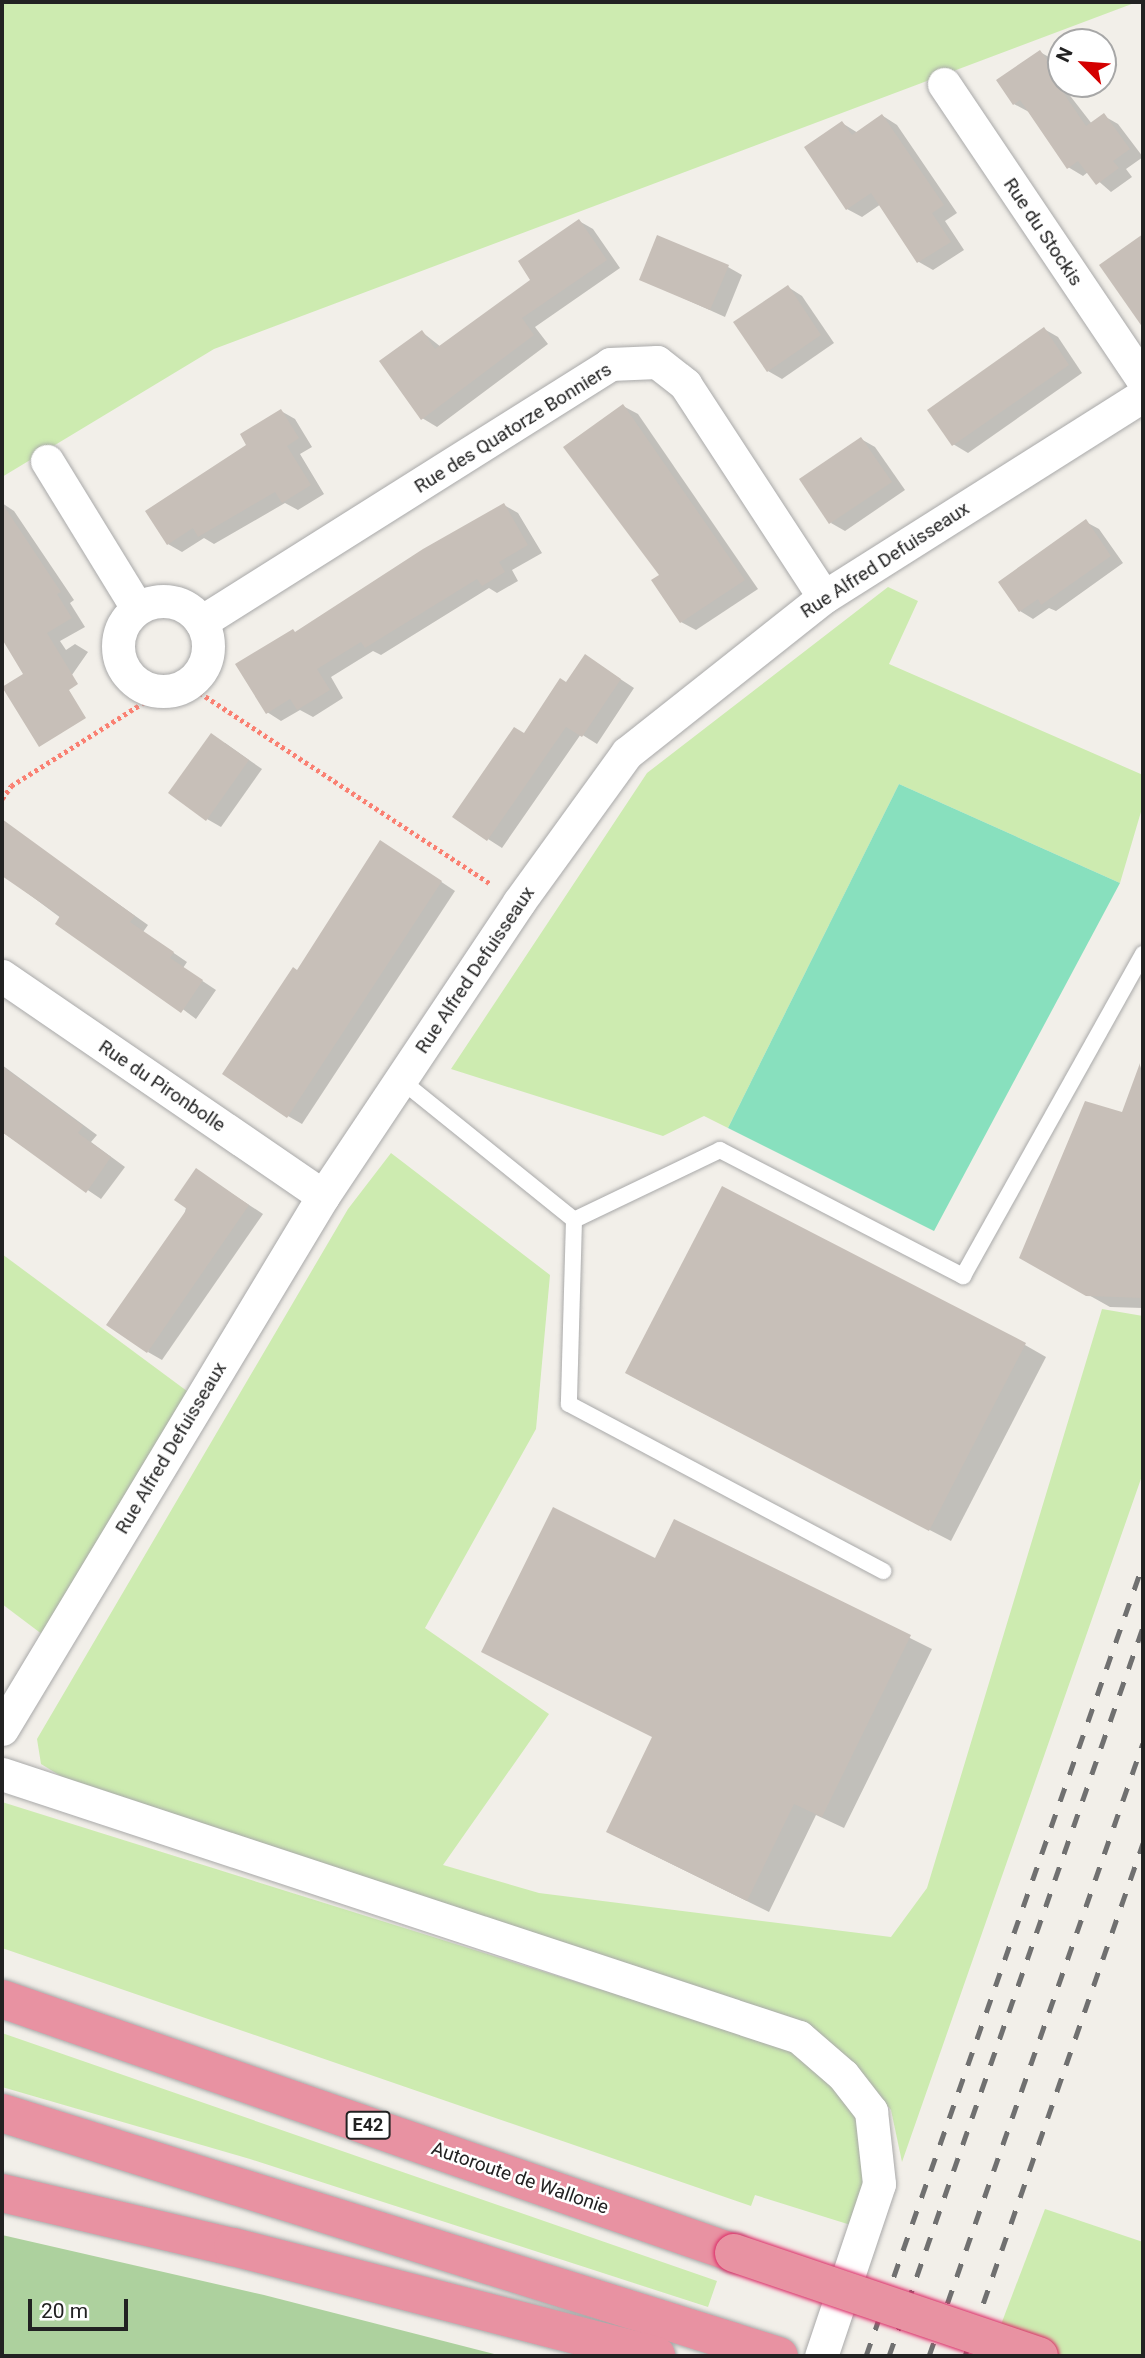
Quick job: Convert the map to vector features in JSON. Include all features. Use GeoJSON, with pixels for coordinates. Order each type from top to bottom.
{"type":"FeatureCollection","features":[{"type":"Feature","properties":{"kind":"highway","name":"Autoroute de Wallonie"},"geometry":{"type":"LineString","coordinates":[[2,1999],[1039,2356]]}},
{"type":"Feature","properties":{"kind":"highway"},"geometry":{"type":"LineString","coordinates":[[2,2113],[779,2356]]}},
{"type":"Feature","properties":{"kind":"highway"},"geometry":{"type":"LineString","coordinates":[[2,2193],[233,2246],[656,2356]]}},
{"type":"Feature","properties":{"kind":"street","name":"Rue du Stockis"},"geometry":{"type":"LineString","coordinates":[[944,84],[1143,380]]}},
{"type":"Feature","properties":{"kind":"street","name":"Rue des Quatorze Bonniers"},"geometry":{"type":"LineString","coordinates":[[201,622],[610,364],[657,362],[685,384],[824,597]]}},
{"type":"Feature","properties":{"kind":"street","name":"Rue Alfred Defuisseaux"},"geometry":{"type":"LineString","coordinates":[[2,1729],[323,1196],[519,902],[627,753],[824,597],[1143,394]]}},
{"type":"Feature","properties":{"kind":"street"},"geometry":{"type":"LineString","coordinates":[[47,461],[137,608]]}},
{"type":"Feature","properties":{"kind":"street"},"geometry":{"type":"LineString","coordinates":[[150,602],[172,602],[192,611],[201,622],[207,635],[205,663],[174,688],[134,682],[118,659],[120,631],[137,608],[150,602]]}},
{"type":"Feature","properties":{"kind":"street","name":"Rue du Pironbolle"},"geometry":{"type":"LineString","coordinates":[[2,976],[323,1196]]}},
{"type":"Feature","properties":{"kind":"street"},"geometry":{"type":"LineString","coordinates":[[2,1774],[799,2037],[844,2075],[871,2111],[879,2184],[821,2356]]}},
{"type":"Feature","properties":{"kind":"lane"},"geometry":{"type":"LineString","coordinates":[[574,1220],[720,1150],[963,1276],[1143,954]]}},
{"type":"Feature","properties":{"kind":"lane"},"geometry":{"type":"LineString","coordinates":[[402,1081],[574,1220]]}},
{"type":"Feature","properties":{"kind":"lane"},"geometry":{"type":"LineString","coordinates":[[574,1220],[569,1404],[883,1571]]}},
{"type":"Feature","properties":{"kind":"path"},"geometry":{"type":"LineString","coordinates":[[2,799],[11,786],[174,688],[519,902]]}},
{"type":"Feature","properties":{"kind":"green space"},"geometry":{"type":"Polygon","coordinates":[[[2,2],[1137,2],[1068,28],[1047,28],[1047,36],[214,349],[2,477],[2,2]]]}},
{"type":"Feature","properties":{"kind":"green space"},"geometry":{"type":"Polygon","coordinates":[[[888,587],[918,601],[889,664],[1143,775],[1143,805],[1120,883],[899,784],[728,1128],[704,1116],[663,1136],[451,1069],[647,773],[888,587]]]}},
{"type":"Feature","properties":{"kind":"green space"},"geometry":{"type":"Polygon","coordinates":[[[899,784],[1120,883],[934,1231],[728,1128],[899,784]]]}},
{"type":"Feature","properties":{"kind":"green space"},"geometry":{"type":"Polygon","coordinates":[[[391,1153],[550,1275],[536,1429],[425,1628],[549,1714],[443,1865],[539,1893],[891,1937],[927,1888],[1102,1309],[1143,1316],[1143,1473],[902,2162],[891,2110],[850,2059],[797,2022],[92,1795],[41,1764],[37,1739],[348,1209],[391,1153]]]}},
{"type":"Feature","properties":{"kind":"green space"},"geometry":{"type":"Polygon","coordinates":[[[2,1254],[195,1397],[67,1653],[2,1604],[2,1254]]]}},
{"type":"Feature","properties":{"kind":"green space"},"geometry":{"type":"Polygon","coordinates":[[[2,1802],[797,2051],[833,2081],[855,2116],[865,2175],[857,2227],[755,2195],[751,2206],[2,1948],[2,1802]]]}},
{"type":"Feature","properties":{"kind":"green space"},"geometry":{"type":"Polygon","coordinates":[[[2,2033],[717,2281],[708,2307],[250,2159],[2,2087],[2,2033]]]}},
{"type":"Feature","properties":{"kind":"green space"},"geometry":{"type":"Polygon","coordinates":[[[1045,2209],[1143,2242],[1143,2356],[989,2356],[1045,2209]]]}},
{"type":"Feature","properties":{"kind":"green space"},"geometry":{"type":"Polygon","coordinates":[[[2,2235],[264,2295],[502,2356],[2,2356],[2,2235]]]}},
{"type":"Feature","properties":{"kind":"building"},"geometry":{"type":"Polygon","coordinates":[[[1040,50],[1047,60],[1047,98],[1067,98],[1086,126],[1104,113],[1130,149],[1113,161],[1119,168],[1096,185],[1078,161],[1067,169],[1020,100],[1013,105],[996,80],[1040,50]]]}},
{"type":"Feature","properties":{"kind":"building"},"geometry":{"type":"Polygon","coordinates":[[[882,114],[944,205],[932,213],[951,242],[917,263],[871,193],[846,210],[804,147],[842,121],[852,135],[882,114]]]}},
{"type":"Feature","properties":{"kind":"building"},"geometry":{"type":"Polygon","coordinates":[[[579,219],[607,260],[522,318],[534,335],[421,420],[379,361],[422,330],[435,349],[530,280],[518,261],[579,219]]]}},
{"type":"Feature","properties":{"kind":"building"},"geometry":{"type":"Polygon","coordinates":[[[1143,234],[1143,328],[1099,265],[1143,234]]]}},
{"type":"Feature","properties":{"kind":"building"},"geometry":{"type":"Polygon","coordinates":[[[657,235],[729,265],[710,310],[639,280],[657,235]]]}},
{"type":"Feature","properties":{"kind":"building"},"geometry":{"type":"Polygon","coordinates":[[[788,285],[821,335],[767,372],[733,322],[788,285]]]}},
{"type":"Feature","properties":{"kind":"building"},"geometry":{"type":"Polygon","coordinates":[[[1044,327],[1069,365],[952,446],[927,410],[1044,327]]]}},
{"type":"Feature","properties":{"kind":"building"},"geometry":{"type":"Polygon","coordinates":[[[623,404],[745,580],[680,623],[651,580],[659,575],[563,447],[623,404]]]}},
{"type":"Feature","properties":{"kind":"building"},"geometry":{"type":"Polygon","coordinates":[[[281,409],[299,438],[287,446],[311,485],[282,503],[275,492],[198,537],[193,528],[167,545],[145,511],[246,445],[240,434],[281,409]]]}},
{"type":"Feature","properties":{"kind":"building"},"geometry":{"type":"Polygon","coordinates":[[[861,437],[892,482],[829,524],[799,479],[861,437]]]}},
{"type":"Feature","properties":{"kind":"building"},"geometry":{"type":"Polygon","coordinates":[[[2,503],[61,592],[57,594],[72,618],[47,633],[78,684],[69,690],[86,718],[39,747],[2,687],[23,674],[2,639],[2,503]]]}},
{"type":"Feature","properties":{"kind":"building"},"geometry":{"type":"Polygon","coordinates":[[[504,503],[528,545],[499,562],[505,572],[482,586],[477,579],[365,648],[361,642],[317,669],[330,690],[297,710],[290,699],[266,714],[235,664],[293,629],[295,632],[423,549],[504,503]]]}},
{"type":"Feature","properties":{"kind":"building"},"geometry":{"type":"Polygon","coordinates":[[[1086,519],[1111,556],[1041,605],[1038,599],[1019,612],[998,582],[1086,519]]]}},
{"type":"Feature","properties":{"kind":"building"},"geometry":{"type":"Polygon","coordinates":[[[585,654],[621,679],[582,737],[566,727],[487,841],[452,817],[514,727],[524,733],[560,678],[566,682],[585,654]]]}},
{"type":"Feature","properties":{"kind":"building"},"geometry":{"type":"Polygon","coordinates":[[[211,733],[249,760],[206,821],[168,793],[211,733]]]}},
{"type":"Feature","properties":{"kind":"building"},"geometry":{"type":"Polygon","coordinates":[[[2,819],[135,916],[130,922],[174,952],[170,958],[203,980],[181,1013],[55,924],[60,916],[2,876],[2,819]]]}},
{"type":"Feature","properties":{"kind":"building"},"geometry":{"type":"Polygon","coordinates":[[[380,840],[442,881],[287,1118],[222,1074],[293,967],[297,970],[380,840]]]}},
{"type":"Feature","properties":{"kind":"building"},"geometry":{"type":"Polygon","coordinates":[[[1140,1063],[1143,1298],[1086,1296],[1019,1258],[1085,1101],[1122,1112],[1140,1063]]]}},
{"type":"Feature","properties":{"kind":"building"},"geometry":{"type":"Polygon","coordinates":[[[2,1066],[83,1126],[78,1133],[111,1157],[86,1193],[2,1132],[2,1066]]]}},
{"type":"Feature","properties":{"kind":"building"},"geometry":{"type":"Polygon","coordinates":[[[196,1168],[249,1205],[147,1353],[106,1325],[187,1209],[174,1200],[196,1168]]]}},
{"type":"Feature","properties":{"kind":"building"},"geometry":{"type":"Polygon","coordinates":[[[722,1186],[1026,1343],[929,1531],[625,1373],[722,1186]]]}},
{"type":"Feature","properties":{"kind":"building"},"geometry":{"type":"Polygon","coordinates":[[[553,1507],[655,1558],[674,1519],[911,1635],[822,1817],[794,1804],[747,1901],[606,1832],[652,1737],[481,1652],[553,1507]]]}},
{"type":"Feature","properties":{"kind":"railway"},"geometry":{"type":"LineString","coordinates":[[866,2356],[1143,1564]]}},
{"type":"Feature","properties":{"kind":"railway"},"geometry":{"type":"LineString","coordinates":[[889,2356],[1143,1627]]}},
{"type":"Feature","properties":{"kind":"railway"},"geometry":{"type":"LineString","coordinates":[[929,2356],[1143,1743]]}},
{"type":"Feature","properties":{"kind":"railway"},"geometry":{"type":"LineString","coordinates":[[965,2356],[1143,1843]]}}]}
